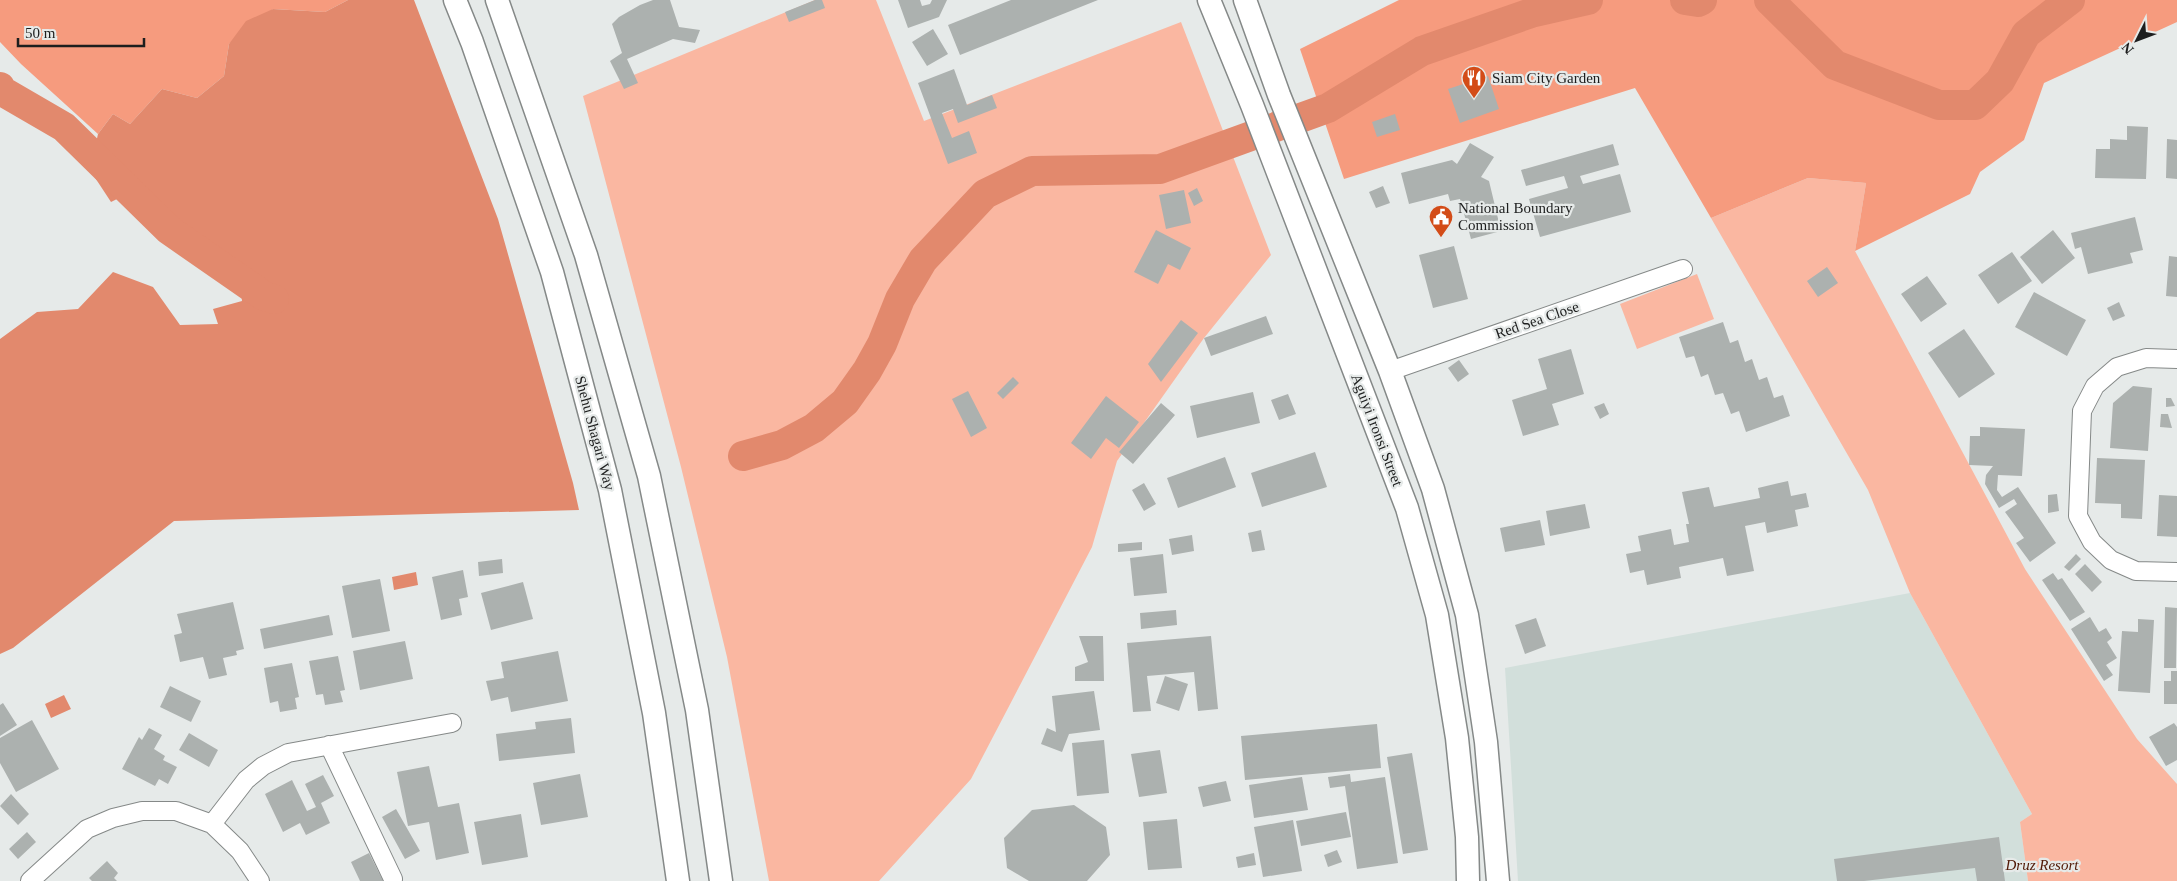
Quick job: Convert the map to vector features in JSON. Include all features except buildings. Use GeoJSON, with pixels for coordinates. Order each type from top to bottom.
{"type":"FeatureCollection","features":[{"type":"Feature","properties":{"kind":"main road","name":"Shehu Shagari Way"},"geometry":{"type":"LineString","coordinates":[[455,0],[472,42],[552,272],[610,490],[654,713],[678,881]]}},
{"type":"Feature","properties":{"kind":"main road"},"geometry":{"type":"LineString","coordinates":[[497,0],[586,255],[649,476],[697,710],[720,881]]}},
{"type":"Feature","properties":{"kind":"main road","name":"Aguiyi Ironsi Street"},"geometry":{"type":"LineString","coordinates":[[1208,0],[1252,105],[1407,508],[1437,615],[1458,738],[1467,837],[1468,881]]}},
{"type":"Feature","properties":{"kind":"main road","name":"Aguiyi Ironsi Street"},"geometry":{"type":"LineString","coordinates":[[1245,0],[1279,95],[1390,370],[1433,489],[1467,615],[1486,742],[1498,881]]}},
{"type":"Feature","properties":{"kind":"street","name":"Red Sea Close"},"geometry":{"type":"LineString","coordinates":[[1390,370],[1683,268]]}},
{"type":"Feature","properties":{"kind":"street"},"geometry":{"type":"LineString","coordinates":[[2177,359],[2146,358],[2117,366],[2095,386],[2082,411],[2078,516],[2092,542],[2111,560],[2136,571],[2177,572]]}},
{"type":"Feature","properties":{"kind":"street"},"geometry":{"type":"LineString","coordinates":[[212,824],[246,780],[263,766],[288,753],[452,723]]}},
{"type":"Feature","properties":{"kind":"street"},"geometry":{"type":"LineString","coordinates":[[329,746],[393,879]]}},
{"type":"Feature","properties":{"kind":"street"},"geometry":{"type":"LineString","coordinates":[[30,881],[87,829],[113,818],[142,811],[176,812],[212,824],[240,851],[260,881]]}},
{"type":"Feature","properties":{"kind":"shaded area"},"geometry":{"type":"Polygon","coordinates":[[[0,0],[348,0],[325,12],[273,9],[229,44],[224,76],[197,98],[162,89],[130,124],[113,114],[98,134],[21,64],[0,42],[0,0]]]}},
{"type":"Feature","properties":{"kind":"shaded area"},"geometry":{"type":"Polygon","coordinates":[[[348,0],[414,0],[498,219],[579,510],[174,521],[13,648],[0,654],[0,339],[37,312],[78,309],[113,272],[153,287],[180,325],[218,324],[213,309],[242,301],[239,270],[226,252],[199,260],[158,218],[137,189],[111,202],[90,170],[98,134],[113,114],[130,124],[162,89],[197,98],[224,76],[229,44],[246,21],[273,9],[325,12],[348,0]]]}},
{"type":"Feature","properties":{"kind":"shaded area"},"geometry":{"type":"Polygon","coordinates":[[[1399,0],[2177,0],[2177,22],[2044,83],[2024,140],[1980,172],[1970,194],[1855,251],[1866,183],[1808,178],[1711,218],[1635,88],[1344,179],[1300,49],[1399,0]]]}},
{"type":"Feature","properties":{"kind":"shaded area"},"geometry":{"type":"Polygon","coordinates":[[[416,572],[418,585],[394,590],[392,577],[416,572]]]}},
{"type":"Feature","properties":{"kind":"shaded area"},"geometry":{"type":"Polygon","coordinates":[[[1910,593],[2032,814],[2020,822],[2028,881],[1518,881],[1505,668],[1910,593]]]}},
{"type":"Feature","properties":{"kind":"shaded area"},"geometry":{"type":"Polygon","coordinates":[[[64,695],[71,709],[51,718],[45,704],[64,695]]]}},
{"type":"Feature","properties":{"kind":"green space"},"geometry":{"type":"Polygon","coordinates":[[[815,0],[876,0],[924,121],[1181,22],[1271,255],[1204,338],[1117,461],[1092,547],[971,779],[879,881],[769,881],[727,657],[681,467],[583,96],[815,0]]]}},
{"type":"Feature","properties":{"kind":"green space","name":"Druz Resort"},"geometry":{"type":"Polygon","coordinates":[[[1808,178],[1866,183],[1855,251],[2025,569],[2137,739],[2177,784],[2177,881],[2028,881],[2020,822],[2032,814],[1910,593],[1868,490],[1711,218],[1808,178]]]}},
{"type":"Feature","properties":{"kind":"green space"},"geometry":{"type":"Polygon","coordinates":[[[1697,274],[1714,319],[1637,349],[1620,304],[1697,274]]]}},
{"type":"Feature","properties":{"kind":"waterway"},"geometry":{"type":"LineString","coordinates":[[743,456],[782,445],[814,428],[845,402],[867,371],[882,344],[900,299],[923,260],[985,194],[1032,171],[1160,169],[1328,108],[1422,51],[1531,13],[1588,0]]}},
{"type":"Feature","properties":{"kind":"waterway"},"geometry":{"type":"LineString","coordinates":[[1685,0],[1698,2],[1702,0]]}},
{"type":"Feature","properties":{"kind":"waterway"},"geometry":{"type":"LineString","coordinates":[[1769,0],[1835,65],[1939,105],[1975,105],[2000,81],[2026,34],[2070,0]]}},
{"type":"Feature","properties":{"kind":"waterway"},"geometry":{"type":"LineString","coordinates":[[0,87],[2,91],[64,127],[169,230],[264,296],[274,299]]}},
{"type":"Feature","properties":{"kind":"place","name":"Siam City Garden"},"geometry":{"type":"Point","coordinates":[1474,99]}},
{"type":"Feature","properties":{"kind":"place","name":"National Boundary Commission"},"geometry":{"type":"Point","coordinates":[1441,238]}}]}
